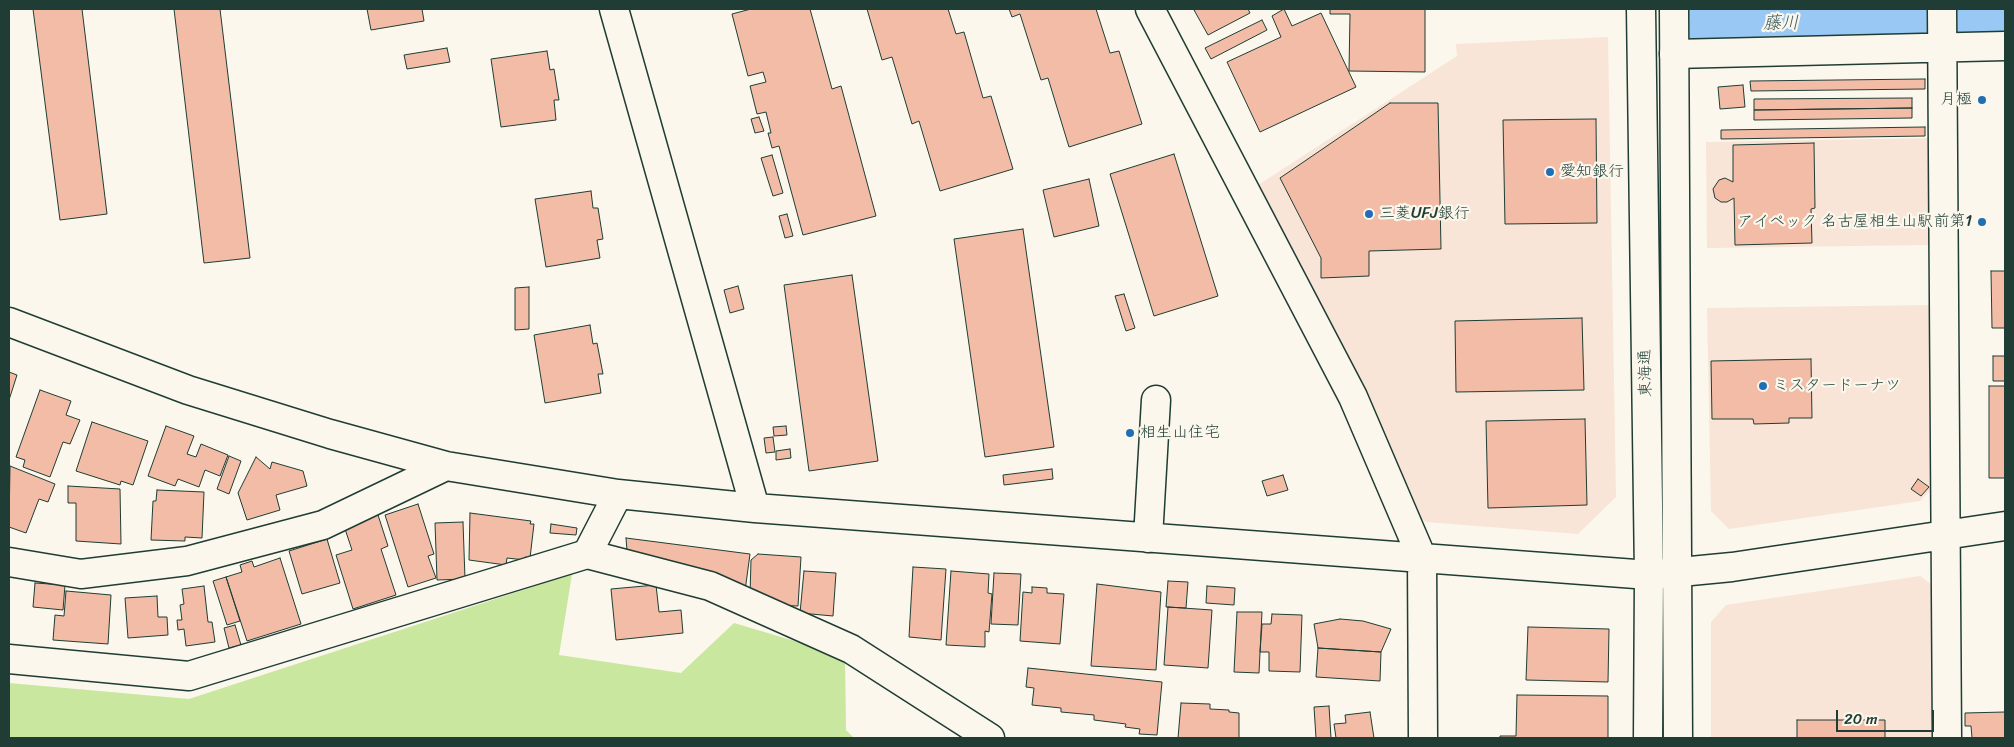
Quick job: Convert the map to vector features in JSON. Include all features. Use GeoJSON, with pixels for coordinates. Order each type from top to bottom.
{"type":"FeatureCollection","features":[{"type":"Feature","properties":{"kind":"street"},"geometry":{"type":"LineString","coordinates":[[614,9],[755,508]]}},
{"type":"Feature","properties":{"kind":"street"},"geometry":{"type":"LineString","coordinates":[[1150,9],[1354,397],[1422,558],[1423,738]]}},
{"type":"Feature","properties":{"kind":"street","name":"東海通"},"geometry":{"type":"LineString","coordinates":[[1641,9],[1649,575],[1648,738]]}},
{"type":"Feature","properties":{"kind":"street","name":"東海通"},"geometry":{"type":"LineString","coordinates":[[1674,9],[1678,738]]}},
{"type":"Feature","properties":{"kind":"street"},"geometry":{"type":"LineString","coordinates":[[1942,25],[1947,738]]}},
{"type":"Feature","properties":{"kind":"street"},"geometry":{"type":"LineString","coordinates":[[1674,54],[1942,25],[2005,46]]}},
{"type":"Feature","properties":{"kind":"street"},"geometry":{"type":"LineString","coordinates":[[9,322],[188,390],[330,434],[446,466],[618,494],[755,508],[1649,575],[1677,574],[2005,526]]}},
{"type":"Feature","properties":{"kind":"street"},"geometry":{"type":"LineString","coordinates":[[1148,538],[1156,400]]}},
{"type":"Feature","properties":{"kind":"street"},"geometry":{"type":"LineString","coordinates":[[9,562],[80,574],[187,561],[323,525],[446,466]]}},
{"type":"Feature","properties":{"kind":"street"},"geometry":{"type":"LineString","coordinates":[[587,554],[618,494]]}},
{"type":"Feature","properties":{"kind":"street"},"geometry":{"type":"LineString","coordinates":[[9,659],[189,676],[587,554],[710,586],[851,649],[990,738]]}},
{"type":"Feature","properties":{"kind":"shaded area"},"geometry":{"type":"Polygon","coordinates":[[[1608,37],[1616,497],[1578,534],[1426,522],[1411,511],[1255,187],[1457,56],[1456,44],[1608,37]]]}},
{"type":"Feature","properties":{"kind":"shaded area"},"geometry":{"type":"Polygon","coordinates":[[[1930,138],[1930,245],[1707,248],[1706,142],[1930,138]]]}},
{"type":"Feature","properties":{"kind":"shaded area"},"geometry":{"type":"Polygon","coordinates":[[[1930,305],[1931,490],[1920,501],[1729,529],[1711,511],[1707,308],[1930,305]]]}},
{"type":"Feature","properties":{"kind":"shaded area"},"geometry":{"type":"Polygon","coordinates":[[[1920,576],[1931,584],[1932,738],[1711,738],[1711,622],[1726,605],[1920,576]]]}},
{"type":"Feature","properties":{"kind":"green space"},"geometry":{"type":"Polygon","coordinates":[[[572,574],[559,655],[681,673],[734,623],[845,656],[846,730],[854,738],[9,738],[9,683],[189,699],[572,574]]]}},
{"type":"Feature","properties":{"kind":"building"},"geometry":{"type":"Polygon","coordinates":[[[33,9],[82,9],[107,214],[60,220],[33,9]]]}},
{"type":"Feature","properties":{"kind":"building"},"geometry":{"type":"Polygon","coordinates":[[[174,9],[220,9],[250,258],[204,263],[174,9]]]}},
{"type":"Feature","properties":{"kind":"building"},"geometry":{"type":"Polygon","coordinates":[[[367,9],[422,9],[424,21],[371,30],[367,9]]]}},
{"type":"Feature","properties":{"kind":"building"},"geometry":{"type":"Polygon","coordinates":[[[751,9],[810,9],[832,89],[841,86],[876,216],[803,235],[779,146],[772,148],[766,112],[757,114],[750,86],[766,82],[763,72],[748,76],[732,14],[751,9]]]}},
{"type":"Feature","properties":{"kind":"building"},"geometry":{"type":"Polygon","coordinates":[[[867,9],[948,9],[956,34],[964,32],[983,98],[991,96],[1013,169],[940,191],[919,121],[912,124],[892,57],[882,60],[867,9]]]}},
{"type":"Feature","properties":{"kind":"building"},"geometry":{"type":"Polygon","coordinates":[[[1009,9],[1096,9],[1110,53],[1119,51],[1142,124],[1069,147],[1048,78],[1041,80],[1020,14],[1012,17],[1009,9]]]}},
{"type":"Feature","properties":{"kind":"building"},"geometry":{"type":"Polygon","coordinates":[[[1248,9],[1250,13],[1208,35],[1194,10],[1248,9]]]}},
{"type":"Feature","properties":{"kind":"building"},"geometry":{"type":"Polygon","coordinates":[[[1284,9],[1292,26],[1321,13],[1356,87],[1260,132],[1227,62],[1281,37],[1272,16],[1284,9]]]}},
{"type":"Feature","properties":{"kind":"building"},"geometry":{"type":"Polygon","coordinates":[[[1330,9],[1425,9],[1425,72],[1349,71],[1350,14],[1330,14],[1330,9]]]}},
{"type":"Feature","properties":{"kind":"building"},"geometry":{"type":"Polygon","coordinates":[[[1262,20],[1267,30],[1211,59],[1205,48],[1262,20]]]}},
{"type":"Feature","properties":{"kind":"building"},"geometry":{"type":"Polygon","coordinates":[[[447,48],[450,62],[407,69],[404,55],[447,48]]]}},
{"type":"Feature","properties":{"kind":"building"},"geometry":{"type":"Polygon","coordinates":[[[547,51],[550,70],[554,69],[559,100],[554,100],[556,120],[501,127],[491,59],[547,51]]]}},
{"type":"Feature","properties":{"kind":"building"},"geometry":{"type":"Polygon","coordinates":[[[1925,79],[1925,89],[1751,91],[1750,81],[1925,79]]]}},
{"type":"Feature","properties":{"kind":"building"},"geometry":{"type":"Polygon","coordinates":[[[1743,85],[1745,107],[1720,109],[1718,87],[1743,85]]]}},
{"type":"Feature","properties":{"kind":"building"},"geometry":{"type":"Polygon","coordinates":[[[1912,98],[1912,108],[1754,110],[1754,99],[1912,98]]]}},
{"type":"Feature","properties":{"kind":"building","name":"三菱UFJ銀行"},"geometry":{"type":"Polygon","coordinates":[[[1390,103],[1438,103],[1441,249],[1369,251],[1369,276],[1321,278],[1321,258],[1280,178],[1390,103]]]}},
{"type":"Feature","properties":{"kind":"building"},"geometry":{"type":"Polygon","coordinates":[[[1912,108],[1912,118],[1754,120],[1754,110],[1912,108]]]}},
{"type":"Feature","properties":{"kind":"building"},"geometry":{"type":"Polygon","coordinates":[[[759,117],[764,131],[755,133],[751,119],[759,117]]]}},
{"type":"Feature","properties":{"kind":"building","name":"愛知銀行"},"geometry":{"type":"Polygon","coordinates":[[[1596,119],[1597,223],[1505,224],[1503,120],[1596,119]]]}},
{"type":"Feature","properties":{"kind":"building"},"geometry":{"type":"Polygon","coordinates":[[[1925,127],[1925,136],[1721,139],[1721,130],[1925,127]]]}},
{"type":"Feature","properties":{"kind":"building"},"geometry":{"type":"Polygon","coordinates":[[[1814,143],[1815,208],[1811,209],[1812,243],[1735,245],[1734,198],[1727,202],[1721,202],[1715,198],[1713,189],[1719,180],[1725,178],[1733,182],[1733,145],[1814,143]]]}},
{"type":"Feature","properties":{"kind":"building"},"geometry":{"type":"Polygon","coordinates":[[[1174,154],[1218,296],[1154,316],[1110,174],[1174,154]]]}},
{"type":"Feature","properties":{"kind":"building"},"geometry":{"type":"Polygon","coordinates":[[[772,155],[783,193],[773,196],[761,158],[772,155]]]}},
{"type":"Feature","properties":{"kind":"building"},"geometry":{"type":"Polygon","coordinates":[[[1089,179],[1099,226],[1054,237],[1043,190],[1089,179]]]}},
{"type":"Feature","properties":{"kind":"building"},"geometry":{"type":"Polygon","coordinates":[[[591,191],[593,208],[598,208],[603,239],[597,240],[600,258],[546,267],[535,199],[591,191]]]}},
{"type":"Feature","properties":{"kind":"building"},"geometry":{"type":"Polygon","coordinates":[[[787,214],[793,236],[785,238],[779,216],[787,214]]]}},
{"type":"Feature","properties":{"kind":"building"},"geometry":{"type":"Polygon","coordinates":[[[1023,229],[1054,447],[985,457],[954,239],[1023,229]]]}},
{"type":"Feature","properties":{"kind":"building"},"geometry":{"type":"Polygon","coordinates":[[[1991,271],[2005,271],[2005,328],[1992,328],[1991,271]]]}},
{"type":"Feature","properties":{"kind":"building"},"geometry":{"type":"Polygon","coordinates":[[[852,275],[878,461],[809,471],[784,285],[852,275]]]}},
{"type":"Feature","properties":{"kind":"building"},"geometry":{"type":"Polygon","coordinates":[[[738,286],[744,309],[730,313],[724,290],[738,286]]]}},
{"type":"Feature","properties":{"kind":"building"},"geometry":{"type":"Polygon","coordinates":[[[529,287],[529,329],[515,330],[515,288],[529,287]]]}},
{"type":"Feature","properties":{"kind":"building"},"geometry":{"type":"Polygon","coordinates":[[[1124,294],[1135,328],[1126,331],[1115,296],[1124,294]]]}},
{"type":"Feature","properties":{"kind":"building"},"geometry":{"type":"Polygon","coordinates":[[[1582,318],[1584,390],[1456,392],[1455,321],[1582,318]]]}},
{"type":"Feature","properties":{"kind":"building"},"geometry":{"type":"Polygon","coordinates":[[[590,325],[593,344],[597,343],[603,374],[598,374],[601,393],[545,403],[534,335],[590,325]]]}},
{"type":"Feature","properties":{"kind":"building"},"geometry":{"type":"Polygon","coordinates":[[[1993,356],[2005,356],[2005,381],[1993,381],[1993,356]]]}},
{"type":"Feature","properties":{"kind":"building"},"geometry":{"type":"Polygon","coordinates":[[[1811,359],[1812,418],[1789,418],[1789,423],[1754,424],[1753,419],[1712,419],[1711,361],[1811,359]]]}},
{"type":"Feature","properties":{"kind":"building"},"geometry":{"type":"Polygon","coordinates":[[[9,372],[17,375],[9,400],[9,372]]]}},
{"type":"Feature","properties":{"kind":"building"},"geometry":{"type":"Polygon","coordinates":[[[1989,386],[2005,386],[2005,478],[1989,478],[1989,386]]]}},
{"type":"Feature","properties":{"kind":"building"},"geometry":{"type":"Polygon","coordinates":[[[40,390],[71,401],[66,415],[80,420],[70,444],[63,442],[50,477],[23,467],[25,460],[16,457],[40,390]]]}},
{"type":"Feature","properties":{"kind":"building"},"geometry":{"type":"Polygon","coordinates":[[[1585,419],[1587,505],[1488,508],[1486,421],[1585,419]]]}},
{"type":"Feature","properties":{"kind":"building"},"geometry":{"type":"Polygon","coordinates":[[[92,422],[148,441],[133,485],[121,481],[120,485],[76,471],[92,422]]]}},
{"type":"Feature","properties":{"kind":"building"},"geometry":{"type":"Polygon","coordinates":[[[166,426],[194,436],[187,454],[196,457],[201,444],[228,455],[220,476],[205,470],[199,487],[178,479],[175,486],[148,476],[166,426]]]}},
{"type":"Feature","properties":{"kind":"building"},"geometry":{"type":"Polygon","coordinates":[[[786,426],[787,435],[774,436],[773,427],[786,426]]]}},
{"type":"Feature","properties":{"kind":"building"},"geometry":{"type":"Polygon","coordinates":[[[773,437],[775,452],[766,453],[764,438],[773,437]]]}},
{"type":"Feature","properties":{"kind":"building"},"geometry":{"type":"Polygon","coordinates":[[[790,449],[791,458],[776,460],[776,451],[790,449]]]}},
{"type":"Feature","properties":{"kind":"building"},"geometry":{"type":"Polygon","coordinates":[[[229,456],[241,461],[229,494],[217,489],[229,456]]]}},
{"type":"Feature","properties":{"kind":"building"},"geometry":{"type":"Polygon","coordinates":[[[256,457],[270,469],[272,462],[303,471],[307,486],[276,495],[280,510],[247,520],[238,493],[256,457]]]}},
{"type":"Feature","properties":{"kind":"building"},"geometry":{"type":"Polygon","coordinates":[[[10,466],[55,484],[48,502],[39,499],[26,533],[9,527],[10,466]]]}},
{"type":"Feature","properties":{"kind":"building"},"geometry":{"type":"Polygon","coordinates":[[[1052,469],[1053,479],[1004,485],[1003,475],[1052,469]]]}},
{"type":"Feature","properties":{"kind":"building"},"geometry":{"type":"Polygon","coordinates":[[[1283,475],[1288,490],[1267,496],[1262,481],[1283,475]]]}},
{"type":"Feature","properties":{"kind":"building"},"geometry":{"type":"Polygon","coordinates":[[[1918,479],[1929,487],[1921,496],[1911,489],[1918,479]]]}},
{"type":"Feature","properties":{"kind":"building"},"geometry":{"type":"Polygon","coordinates":[[[68,486],[120,489],[121,544],[76,541],[76,503],[68,503],[68,486]]]}},
{"type":"Feature","properties":{"kind":"building"},"geometry":{"type":"Polygon","coordinates":[[[157,490],[204,492],[202,538],[185,537],[185,541],[151,540],[153,501],[156,501],[157,490]]]}},
{"type":"Feature","properties":{"kind":"building"},"geometry":{"type":"Polygon","coordinates":[[[418,504],[434,554],[428,556],[436,578],[408,587],[385,515],[418,504]]]}},
{"type":"Feature","properties":{"kind":"building"},"geometry":{"type":"Polygon","coordinates":[[[470,513],[531,521],[530,524],[534,524],[530,558],[525,557],[525,560],[507,558],[506,565],[469,560],[470,513]]]}},
{"type":"Feature","properties":{"kind":"building"},"geometry":{"type":"Polygon","coordinates":[[[378,515],[388,546],[381,549],[396,595],[353,609],[336,555],[352,550],[344,526],[378,515]]]}},
{"type":"Feature","properties":{"kind":"building"},"geometry":{"type":"Polygon","coordinates":[[[463,522],[465,579],[437,580],[435,523],[463,522]]]}},
{"type":"Feature","properties":{"kind":"building"},"geometry":{"type":"Polygon","coordinates":[[[551,524],[577,528],[576,535],[550,533],[551,524]]]}},
{"type":"Feature","properties":{"kind":"building"},"geometry":{"type":"Polygon","coordinates":[[[626,538],[750,554],[745,591],[627,551],[626,538]]]}},
{"type":"Feature","properties":{"kind":"building"},"geometry":{"type":"Polygon","coordinates":[[[327,539],[340,583],[302,594],[289,551],[327,539]]]}},
{"type":"Feature","properties":{"kind":"building"},"geometry":{"type":"Polygon","coordinates":[[[758,554],[801,557],[798,606],[772,605],[750,595],[751,560],[758,554]]]}},
{"type":"Feature","properties":{"kind":"building"},"geometry":{"type":"Polygon","coordinates":[[[280,558],[301,624],[247,641],[226,577],[242,572],[240,565],[252,561],[254,567],[280,558]]]}},
{"type":"Feature","properties":{"kind":"building"},"geometry":{"type":"Polygon","coordinates":[[[913,567],[946,569],[941,640],[909,637],[913,567]]]}},
{"type":"Feature","properties":{"kind":"building"},"geometry":{"type":"Polygon","coordinates":[[[804,571],[836,573],[833,616],[800,613],[804,571]]]}},
{"type":"Feature","properties":{"kind":"building"},"geometry":{"type":"Polygon","coordinates":[[[951,571],[989,574],[988,593],[992,594],[989,632],[985,631],[985,647],[946,645],[951,571]]]}},
{"type":"Feature","properties":{"kind":"building"},"geometry":{"type":"Polygon","coordinates":[[[994,573],[1021,574],[1018,625],[991,624],[994,573]]]}},
{"type":"Feature","properties":{"kind":"building"},"geometry":{"type":"Polygon","coordinates":[[[226,577],[240,621],[227,625],[213,581],[226,577]]]}},
{"type":"Feature","properties":{"kind":"building"},"geometry":{"type":"Polygon","coordinates":[[[1168,581],[1188,582],[1186,608],[1166,607],[1168,581]]]}},
{"type":"Feature","properties":{"kind":"building"},"geometry":{"type":"Polygon","coordinates":[[[35,583],[65,585],[63,610],[33,607],[35,583]]]}},
{"type":"Feature","properties":{"kind":"building"},"geometry":{"type":"Polygon","coordinates":[[[1097,584],[1161,592],[1156,670],[1091,666],[1097,584]]]}},
{"type":"Feature","properties":{"kind":"building"},"geometry":{"type":"Polygon","coordinates":[[[656,585],[659,612],[681,610],[683,633],[616,640],[611,589],[656,585]]]}},
{"type":"Feature","properties":{"kind":"building"},"geometry":{"type":"Polygon","coordinates":[[[204,586],[208,622],[212,622],[215,642],[186,646],[184,629],[178,630],[177,620],[182,620],[180,605],[184,604],[182,589],[204,586]]]}},
{"type":"Feature","properties":{"kind":"building"},"geometry":{"type":"Polygon","coordinates":[[[1207,586],[1235,588],[1234,605],[1206,603],[1207,586]]]}},
{"type":"Feature","properties":{"kind":"building"},"geometry":{"type":"Polygon","coordinates":[[[1032,587],[1047,588],[1047,593],[1064,594],[1060,644],[1020,641],[1023,592],[1032,593],[1032,587]]]}},
{"type":"Feature","properties":{"kind":"building"},"geometry":{"type":"Polygon","coordinates":[[[66,591],[111,595],[108,644],[53,640],[55,615],[64,616],[66,591]]]}},
{"type":"Feature","properties":{"kind":"building"},"geometry":{"type":"Polygon","coordinates":[[[157,596],[158,617],[167,617],[168,635],[128,638],[125,598],[157,596]]]}},
{"type":"Feature","properties":{"kind":"building"},"geometry":{"type":"Polygon","coordinates":[[[1168,607],[1212,610],[1208,668],[1164,665],[1168,607]]]}},
{"type":"Feature","properties":{"kind":"building"},"geometry":{"type":"Polygon","coordinates":[[[1237,612],[1262,612],[1259,673],[1234,672],[1237,612]]]}},
{"type":"Feature","properties":{"kind":"building"},"geometry":{"type":"Polygon","coordinates":[[[1272,614],[1302,615],[1300,672],[1269,671],[1269,652],[1260,652],[1262,624],[1271,624],[1272,614]]]}},
{"type":"Feature","properties":{"kind":"building"},"geometry":{"type":"Polygon","coordinates":[[[1340,619],[1363,621],[1391,629],[1381,652],[1318,648],[1314,624],[1340,619]]]}},
{"type":"Feature","properties":{"kind":"building"},"geometry":{"type":"Polygon","coordinates":[[[235,625],[241,645],[229,648],[224,628],[235,625]]]}},
{"type":"Feature","properties":{"kind":"building"},"geometry":{"type":"Polygon","coordinates":[[[1528,627],[1609,629],[1608,682],[1526,680],[1528,627]]]}},
{"type":"Feature","properties":{"kind":"building"},"geometry":{"type":"Polygon","coordinates":[[[1318,648],[1381,652],[1380,681],[1316,677],[1318,648]]]}},
{"type":"Feature","properties":{"kind":"building"},"geometry":{"type":"Polygon","coordinates":[[[1028,668],[1162,682],[1157,735],[1139,734],[1140,729],[1125,727],[1126,724],[1094,720],[1094,715],[1061,712],[1061,708],[1032,705],[1034,688],[1026,687],[1028,668]]]}},
{"type":"Feature","properties":{"kind":"building"},"geometry":{"type":"Polygon","coordinates":[[[1517,695],[1608,696],[1608,738],[1500,738],[1500,736],[1516,736],[1517,695]]]}},
{"type":"Feature","properties":{"kind":"building"},"geometry":{"type":"Polygon","coordinates":[[[1181,703],[1210,704],[1210,709],[1229,710],[1229,712],[1239,713],[1239,738],[1178,738],[1181,703]]]}},
{"type":"Feature","properties":{"kind":"building"},"geometry":{"type":"Polygon","coordinates":[[[1329,706],[1331,738],[1316,738],[1314,707],[1329,706]]]}},
{"type":"Feature","properties":{"kind":"building"},"geometry":{"type":"Polygon","coordinates":[[[1370,712],[1374,738],[1336,738],[1334,724],[1346,723],[1345,715],[1370,712]]]}},
{"type":"Feature","properties":{"kind":"building"},"geometry":{"type":"Polygon","coordinates":[[[2005,712],[2005,738],[1972,738],[1971,726],[1965,726],[1965,713],[2005,712]]]}},
{"type":"Feature","properties":{"kind":"building"},"geometry":{"type":"Polygon","coordinates":[[[1797,720],[1885,720],[1885,738],[1797,738],[1797,720]]]}},
{"type":"Feature","properties":{"kind":"waterway","name":"藤川"},"geometry":{"type":"LineString","coordinates":[[1707,25],[2005,21]]}},
{"type":"Feature","properties":{"kind":"place","name":"月極"},"geometry":{"type":"Point","coordinates":[1982,100]}},
{"type":"Feature","properties":{"kind":"place","name":"愛知銀行"},"geometry":{"type":"Point","coordinates":[1550,172]}},
{"type":"Feature","properties":{"kind":"place","name":"三菱UFJ銀行"},"geometry":{"type":"Point","coordinates":[1369,214]}},
{"type":"Feature","properties":{"kind":"place","name":"アイペック 名古屋相生山駅前第1"},"geometry":{"type":"Point","coordinates":[1982,222]}},
{"type":"Feature","properties":{"kind":"place","name":"ミスタードーナツ"},"geometry":{"type":"Point","coordinates":[1763,386]}},
{"type":"Feature","properties":{"kind":"place","name":"相生山住宅"},"geometry":{"type":"Point","coordinates":[1130,433]}}]}
